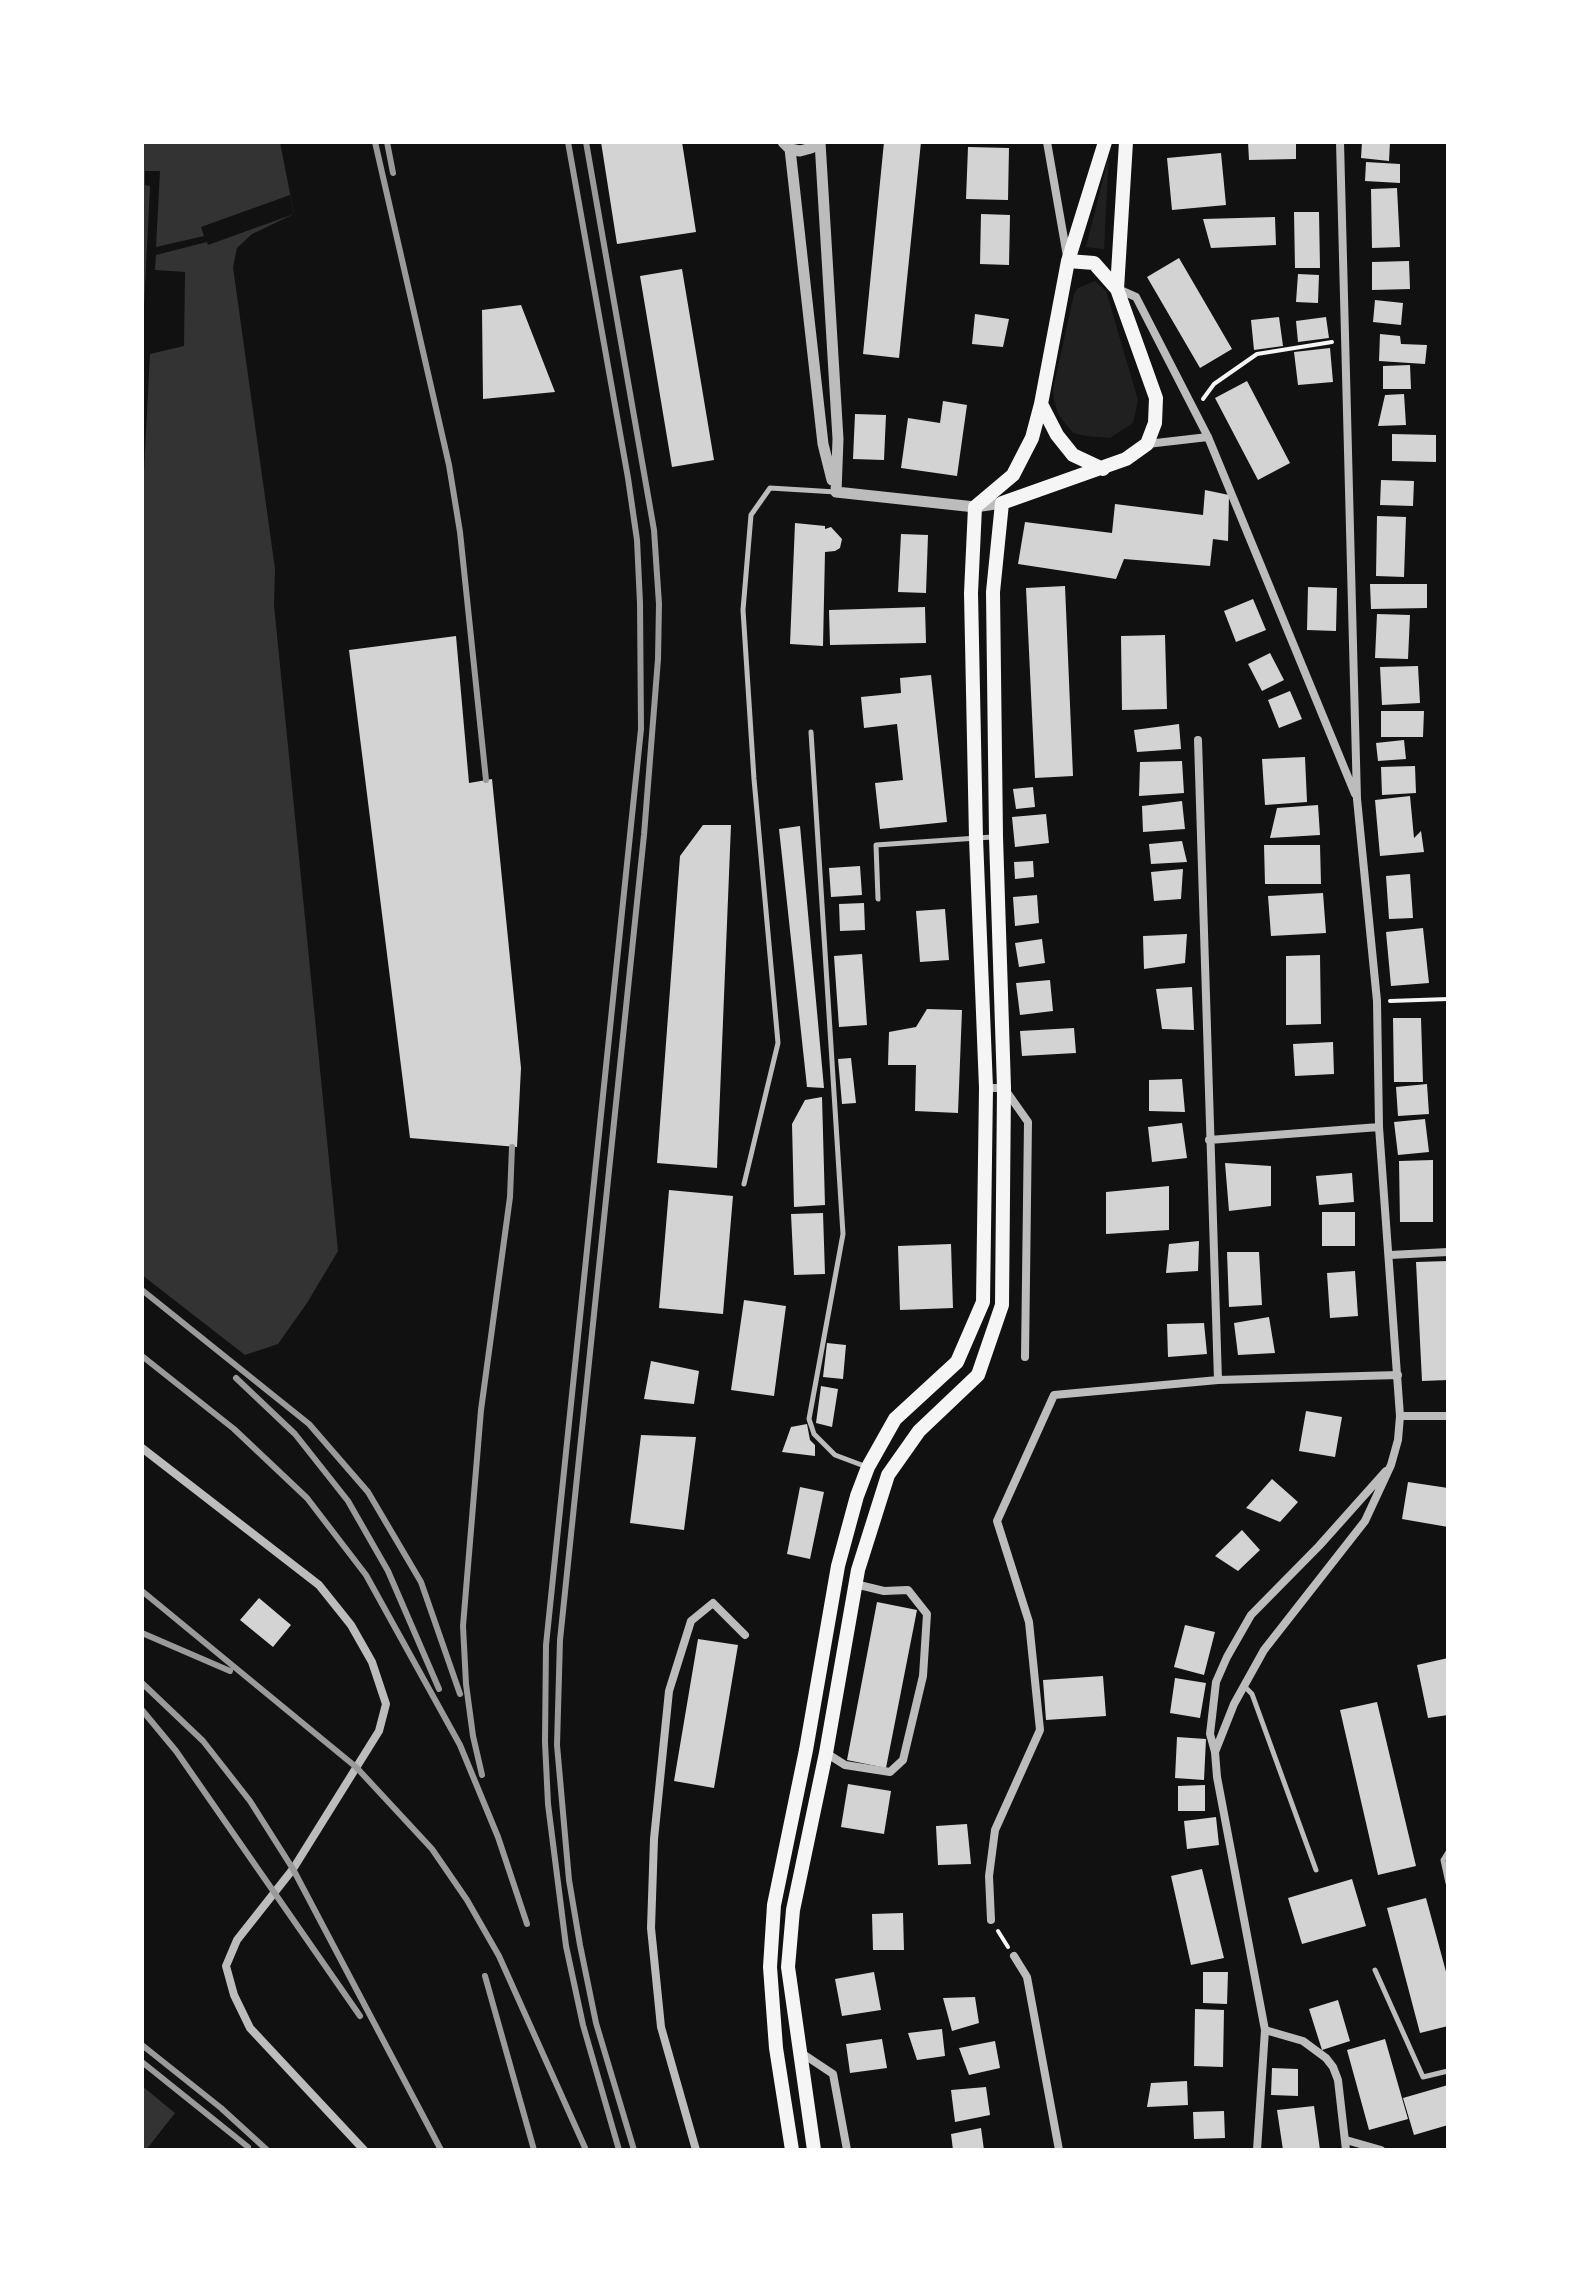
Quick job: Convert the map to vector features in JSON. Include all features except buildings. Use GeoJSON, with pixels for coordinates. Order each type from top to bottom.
{"type":"FeatureCollection","features":[{"type":"Feature","properties":{"kind":"main road"},"geometry":{"type":"LineString","coordinates":[[792,2150],[776,2048],[770,1967],[774,1905],[806,1750],[838,1566],[868,1467],[895,1419],[957,1362],[983,1302],[986,1088],[976,838],[971,593],[975,507],[1013,475],[1032,438],[1068,261],[1105,142]]}},
{"type":"Feature","properties":{"kind":"main road"},"geometry":{"type":"LineString","coordinates":[[1117,289],[1126,142]]}},
{"type":"Feature","properties":{"kind":"main road"},"geometry":{"type":"LineString","coordinates":[[814,2150],[788,1967],[792,1924],[855,1584],[888,1475],[919,1431],[978,1375],[1002,1305],[1004,1088],[996,837],[993,592],[1002,503],[1126,459],[1147,444],[1155,423],[1156,398],[1117,289],[1094,263],[1068,261]]}},
{"type":"Feature","properties":{"kind":"main road"},"geometry":{"type":"LineString","coordinates":[[1041,404],[1057,435],[1073,455],[1103,469]]}},
{"type":"Feature","properties":{"kind":"street"},"geometry":{"type":"LineString","coordinates":[[786,145],[800,151],[819,142]]}},
{"type":"Feature","properties":{"kind":"street"},"geometry":{"type":"LineString","coordinates":[[819,142],[838,439],[836,492]]}},
{"type":"Feature","properties":{"kind":"street"},"geometry":{"type":"LineString","coordinates":[[1047,142],[1068,261]]}},
{"type":"Feature","properties":{"kind":"street"},"geometry":{"type":"LineString","coordinates":[[1215,1752],[1243,1685],[1264,1650],[1365,1521],[1391,1465],[1400,1416],[1379,1127],[1377,1001],[1357,799],[1340,142]]}},
{"type":"Feature","properties":{"kind":"street"},"geometry":{"type":"LineString","coordinates":[[786,145],[823,444],[836,492]]}},
{"type":"Feature","properties":{"kind":"street"},"geometry":{"type":"LineString","coordinates":[[1117,289],[1136,297],[1208,437],[1357,799]]}},
{"type":"Feature","properties":{"kind":"street"},"geometry":{"type":"LineString","coordinates":[[1147,444],[1208,437]]}},
{"type":"Feature","properties":{"kind":"street"},"geometry":{"type":"LineString","coordinates":[[836,492],[975,507],[1002,503]]}},
{"type":"Feature","properties":{"kind":"street"},"geometry":{"type":"LineString","coordinates":[[1198,740],[1218,1380]]}},
{"type":"Feature","properties":{"kind":"street"},"geometry":{"type":"LineString","coordinates":[[986,1088],[1004,1088],[1028,1122],[1025,1357]]}},
{"type":"Feature","properties":{"kind":"street"},"geometry":{"type":"LineString","coordinates":[[1209,1140],[1379,1127]]}},
{"type":"Feature","properties":{"kind":"street"},"geometry":{"type":"LineString","coordinates":[[1390,1255],[1448,1252]]}},
{"type":"Feature","properties":{"kind":"street"},"geometry":{"type":"LineString","coordinates":[[991,1920],[989,1876],[995,1830],[1040,1730],[1029,1622],[997,1521],[1054,1395],[1218,1380],[1398,1375]]}},
{"type":"Feature","properties":{"kind":"street"},"geometry":{"type":"LineString","coordinates":[[1400,1416],[1448,1416]]}},
{"type":"Feature","properties":{"kind":"street"},"geometry":{"type":"LineString","coordinates":[[142,1448],[319,1585],[351,1625],[372,1662],[386,1704],[379,1731],[293,1869],[237,1940],[226,1966],[234,1995],[250,2028],[364,2150]]}},
{"type":"Feature","properties":{"kind":"street"},"geometry":{"type":"LineString","coordinates":[[1257,2150],[1265,2030],[1210,1734],[1216,1682],[1251,1615],[1319,1546],[1391,1465]]}},
{"type":"Feature","properties":{"kind":"street"},"geometry":{"type":"LineString","coordinates":[[826,1753],[845,1765],[890,1772],[903,1760],[923,1676],[927,1614],[908,1590],[884,1591],[855,1584]]}},
{"type":"Feature","properties":{"kind":"street"},"geometry":{"type":"LineString","coordinates":[[696,2150],[661,2027],[651,1928],[654,1839],[669,1691],[691,1621],[713,1603],[745,1635]]}},
{"type":"Feature","properties":{"kind":"street"},"geometry":{"type":"LineString","coordinates":[[1014,1956],[1027,1977],[1059,2150]]}},
{"type":"Feature","properties":{"kind":"street"},"geometry":{"type":"LineString","coordinates":[[1265,2030],[1303,2041],[1326,2058],[1338,2080],[1346,2150]]}},
{"type":"Feature","properties":{"kind":"street"},"geometry":{"type":"LineString","coordinates":[[799,2051],[833,2074],[847,2150]]}},
{"type":"Feature","properties":{"kind":"street"},"geometry":{"type":"LineString","coordinates":[[1346,2140],[1381,2150]]}},
{"type":"Feature","properties":{"kind":"lane"},"geometry":{"type":"LineString","coordinates":[[744,1184],[778,1043],[754,779],[743,610],[751,515],[770,488],[836,492]]}},
{"type":"Feature","properties":{"kind":"lane"},"geometry":{"type":"LineString","coordinates":[[811,732],[843,1234],[809,1419],[814,1434],[835,1455],[868,1467]]}},
{"type":"Feature","properties":{"kind":"lane"},"geometry":{"type":"LineString","coordinates":[[878,899],[876,845],[996,837]]}},
{"type":"Feature","properties":{"kind":"lane"},"geometry":{"type":"LineString","coordinates":[[1243,1685],[1252,1694],[1316,1870]]}},
{"type":"Feature","properties":{"kind":"lane"},"geometry":{"type":"LineString","coordinates":[[1448,1852],[1443,1860],[1448,1883]]}},
{"type":"Feature","properties":{"kind":"lane"},"geometry":{"type":"LineString","coordinates":[[1375,1970],[1423,2077],[1448,2071]]}},
{"type":"Feature","properties":{"kind":"path"},"geometry":{"type":"LineString","coordinates":[[1194,412],[1214,384],[1257,354],[1347,340]]}},
{"type":"Feature","properties":{"kind":"path"},"geometry":{"type":"LineString","coordinates":[[1377,1001],[1448,999]]}},
{"type":"Feature","properties":{"kind":"path"},"geometry":{"type":"LineString","coordinates":[[991,1920],[1014,1956]]}},
{"type":"Feature","properties":{"kind":"shaded area"},"geometry":{"type":"Polygon","coordinates":[[[142,142],[280,142],[294,214],[252,234],[237,248],[233,267],[275,569],[274,605],[338,1251],[278,1344],[245,1355],[142,1275],[142,142]]]}},
{"type":"Feature","properties":{"kind":"shaded area"},"geometry":{"type":"Polygon","coordinates":[[[1109,155],[1104,249],[1086,247],[1109,155]]]}},
{"type":"Feature","properties":{"kind":"shaded area"},"geometry":{"type":"Polygon","coordinates":[[[1095,281],[1106,291],[1138,400],[1133,423],[1110,438],[1073,433],[1058,414],[1053,389],[1074,294],[1078,288],[1095,281]]]}},
{"type":"Feature","properties":{"kind":"shaded area"},"geometry":{"type":"Polygon","coordinates":[[[142,2086],[175,2113],[146,2150],[142,2150],[142,2086]]]}},
{"type":"Feature","properties":{"kind":"pier"},"geometry":{"type":"Polygon","coordinates":[[[145,171],[160,171],[156,247],[204,236],[201,227],[290,195],[294,214],[208,245],[207,242],[156,255],[155,270],[185,272],[184,346],[150,354],[142,510],[142,348],[150,186],[145,185],[145,171]]]}},
{"type":"Feature","properties":{"kind":"railway"},"geometry":{"type":"LineString","coordinates":[[375,142],[449,465],[460,532],[486,780]]}},
{"type":"Feature","properties":{"kind":"railway"},"geometry":{"type":"LineString","coordinates":[[387,142],[393,173]]}},
{"type":"Feature","properties":{"kind":"railway"},"geometry":{"type":"LineString","coordinates":[[568,142],[637,540],[641,729],[546,1645],[545,1742],[548,1804],[566,1946],[583,2025],[619,2150]]}},
{"type":"Feature","properties":{"kind":"railway"},"geometry":{"type":"LineString","coordinates":[[586,142],[654,530],[659,604],[658,659],[644,835],[560,1640],[557,1745],[569,1880],[580,1945],[596,2023],[634,2150]]}},
{"type":"Feature","properties":{"kind":"railway"},"geometry":{"type":"LineString","coordinates":[[482,1775],[466,1684],[463,1626],[481,1410],[510,1197],[512,1147]]}},
{"type":"Feature","properties":{"kind":"railway"},"geometry":{"type":"LineString","coordinates":[[142,1290],[309,1424],[368,1492],[421,1582],[460,1694]]}},
{"type":"Feature","properties":{"kind":"railway"},"geometry":{"type":"LineString","coordinates":[[142,1356],[234,1429],[307,1498],[366,1575],[460,1745],[498,1837],[527,1924]]}},
{"type":"Feature","properties":{"kind":"railway"},"geometry":{"type":"LineString","coordinates":[[236,1378],[295,1434],[348,1501],[388,1571],[439,1689]]}},
{"type":"Feature","properties":{"kind":"railway"},"geometry":{"type":"LineString","coordinates":[[142,1591],[356,1767],[432,1849],[467,1900],[499,1956],[586,2150]]}},
{"type":"Feature","properties":{"kind":"railway"},"geometry":{"type":"LineString","coordinates":[[142,1633],[230,1671]]}},
{"type":"Feature","properties":{"kind":"railway"},"geometry":{"type":"LineString","coordinates":[[142,1683],[203,1741],[250,1801],[293,1869],[441,2150]]}},
{"type":"Feature","properties":{"kind":"railway"},"geometry":{"type":"LineString","coordinates":[[142,1710],[176,1751],[360,2016]]}},
{"type":"Feature","properties":{"kind":"railway"},"geometry":{"type":"LineString","coordinates":[[485,1976],[534,2150]]}},
{"type":"Feature","properties":{"kind":"railway"},"geometry":{"type":"LineString","coordinates":[[142,2045],[221,2108],[267,2150]]}},
{"type":"Feature","properties":{"kind":"railway"},"geometry":{"type":"LineString","coordinates":[[142,2062],[248,2147]]}}]}
